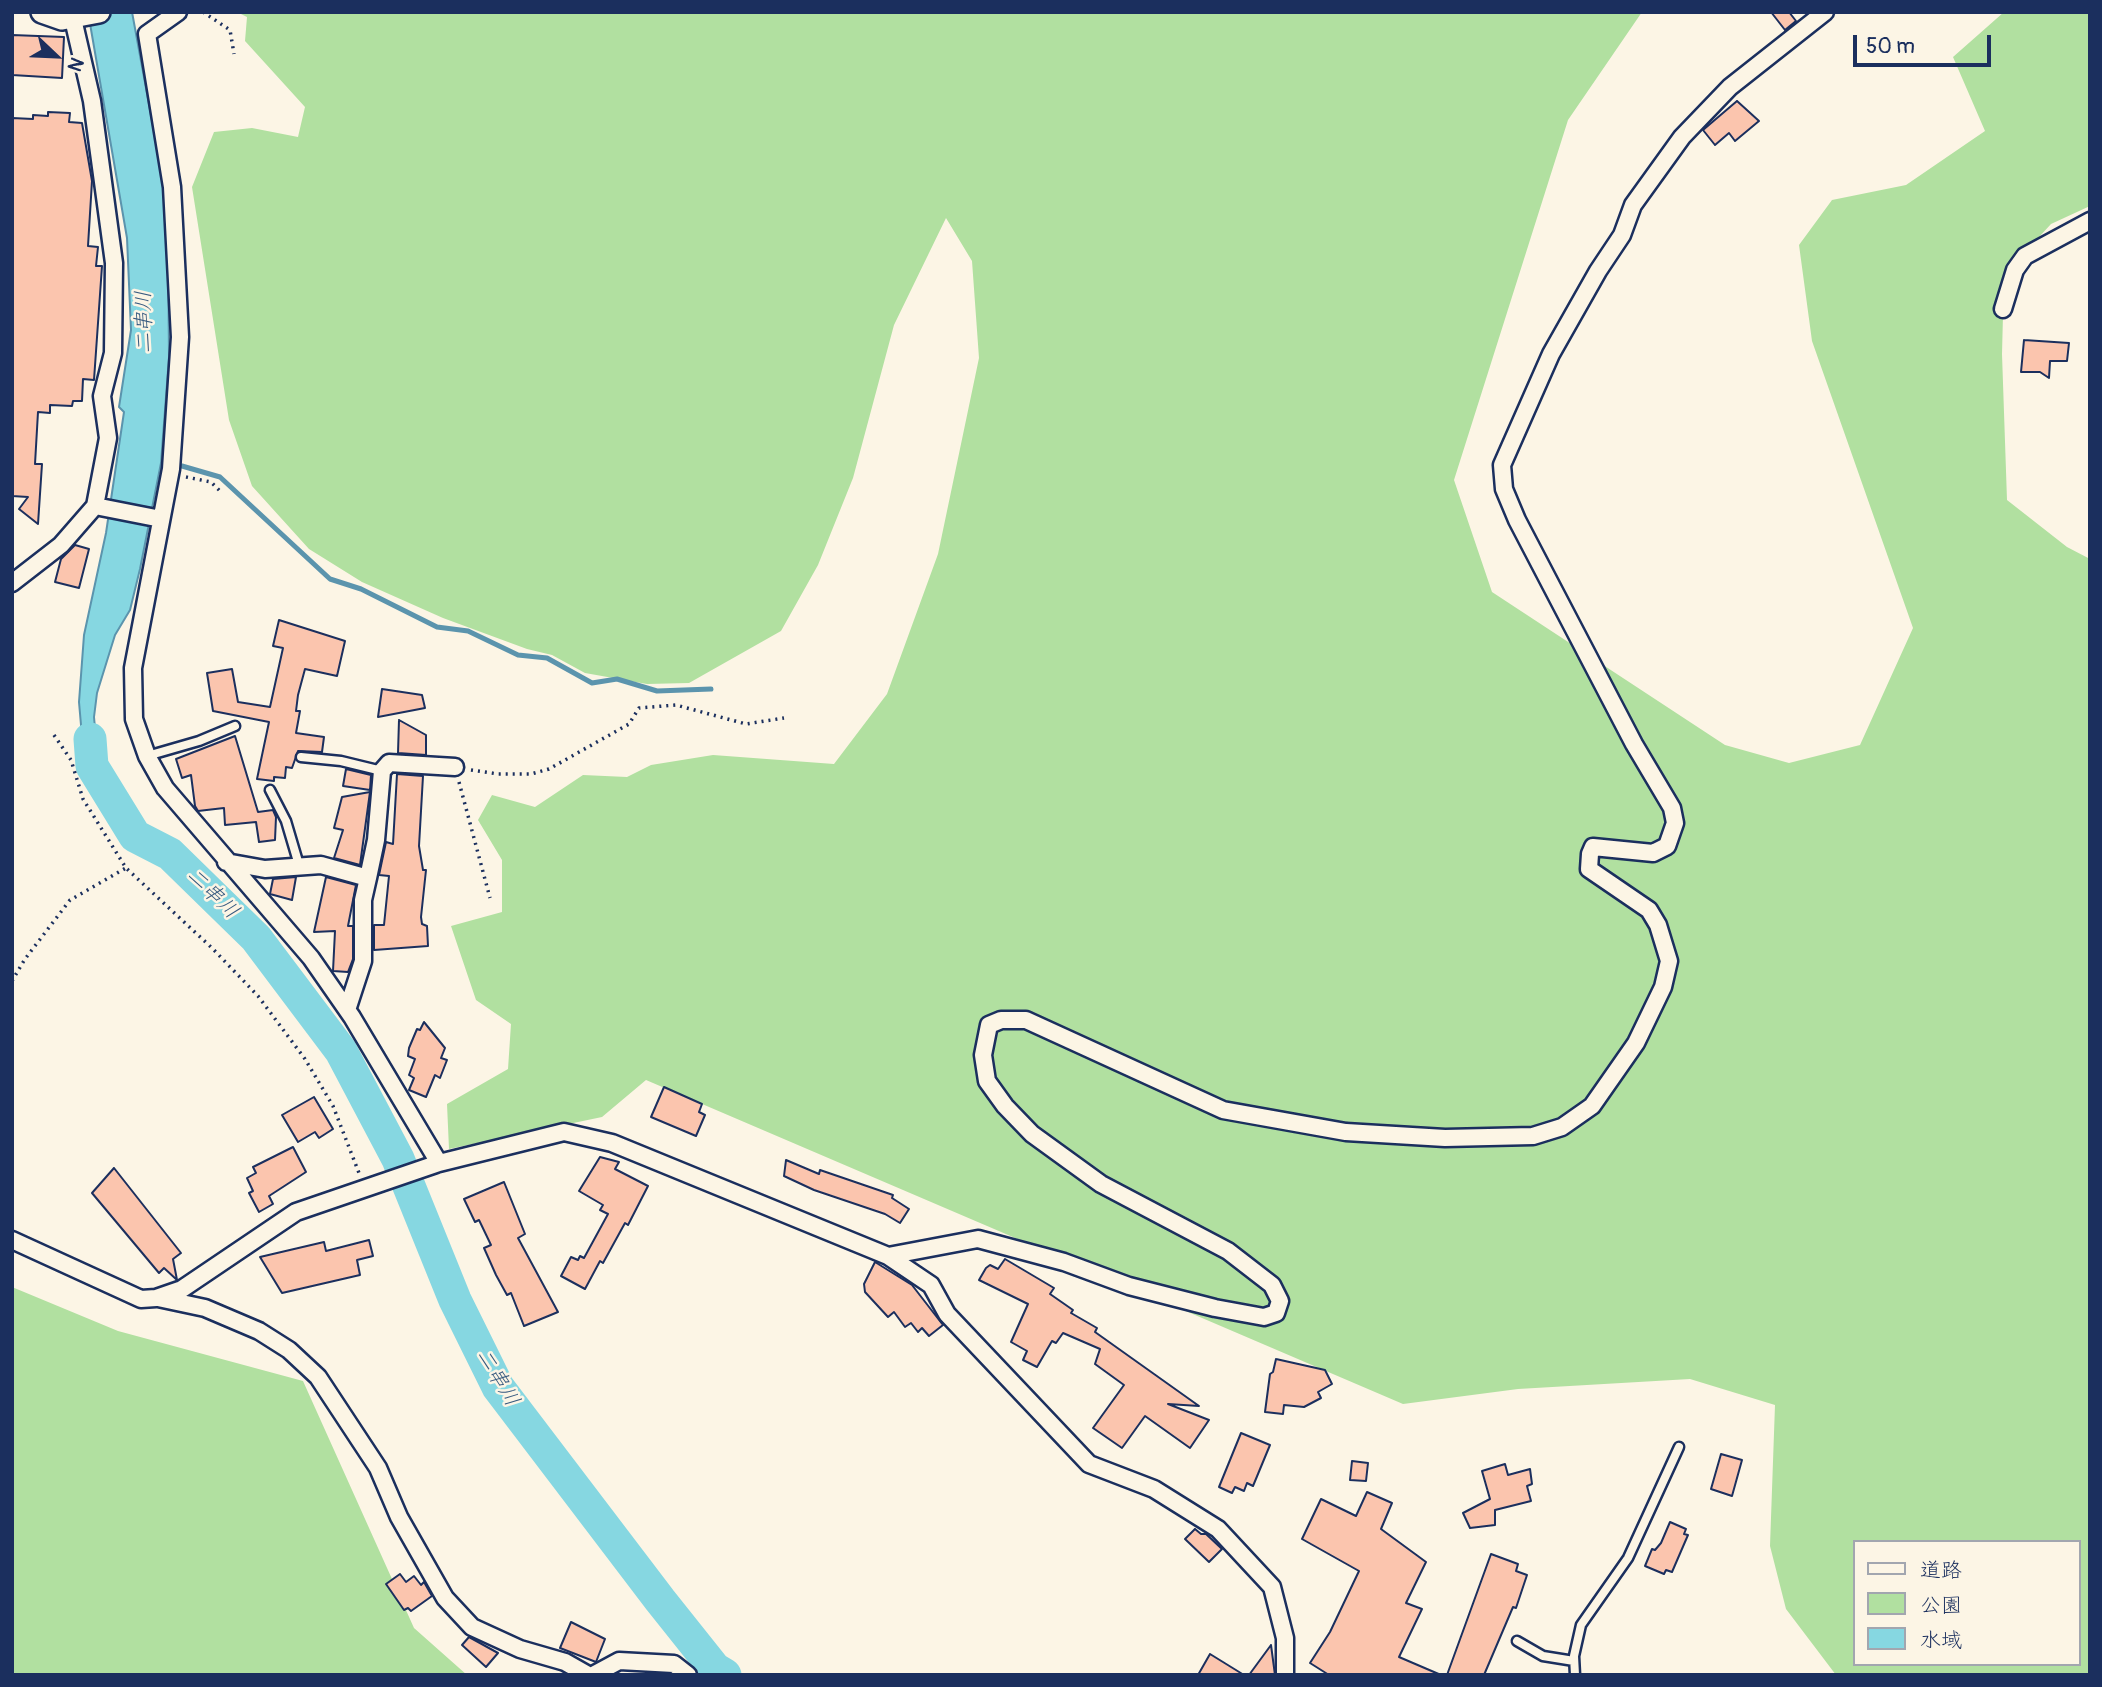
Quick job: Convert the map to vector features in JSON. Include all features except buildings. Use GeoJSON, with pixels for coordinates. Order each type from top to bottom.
{"type":"FeatureCollection","features":[{"type":"Feature","properties":{"kind":"street"},"geometry":{"type":"LineString","coordinates":[[42,12],[75,18],[99,12]]}},
{"type":"Feature","properties":{"kind":"street"},"geometry":{"type":"LineString","coordinates":[[178,12],[147,34],[164,130],[177,244],[180,337],[171,473],[133,668],[134,719],[146,756],[165,788],[311,958],[347,1010],[439,1163]]}},
{"type":"Feature","properties":{"kind":"street"},"geometry":{"type":"LineString","coordinates":[[888,1256],[978,1239],[1064,1262],[1129,1286],[1215,1308],[1264,1317],[1276,1313],[1280,1301],[1272,1284],[1227,1251],[1101,1184],[1032,1133],[1004,1106],[986,1081],[983,1055],[984,1038],[989,1025],[1001,1020],[1026,1020],[1223,1110],[1346,1132],[1445,1138],[1533,1136],[1562,1128],[1592,1106],[1636,1044],[1663,987],[1669,961],[1658,925],[1649,910],[1589,869],[1590,854],[1593,847],[1653,853],[1667,846],[1675,823],[1672,808],[1634,744],[1517,520],[1504,489],[1502,465],[1551,354],[1598,271],[1622,236],[1633,205],[1682,137],[1730,87],[1825,12]]}},
{"type":"Feature","properties":{"kind":"street"},"geometry":{"type":"LineString","coordinates":[[12,583],[61,544],[95,506],[108,438],[102,396],[113,353],[114,263],[94,113],[75,18]]}},
{"type":"Feature","properties":{"kind":"street"},"geometry":{"type":"LineString","coordinates":[[2003,309],[2015,270],[2025,256],[2090,221]]}},
{"type":"Feature","properties":{"kind":"street"},"geometry":{"type":"LineString","coordinates":[[95,506],[161,519]]}},
{"type":"Feature","properties":{"kind":"street"},"geometry":{"type":"LineString","coordinates":[[347,1010],[363,961],[363,900],[376,840],[382,771],[389,763],[455,767]]}},
{"type":"Feature","properties":{"kind":"street"},"geometry":{"type":"LineString","coordinates":[[226,862],[265,869],[321,865],[368,878]]}},
{"type":"Feature","properties":{"kind":"street"},"geometry":{"type":"LineString","coordinates":[[12,1240],[141,1299],[156,1298],[182,1289],[296,1212],[365,1188],[439,1163],[564,1132],[611,1143],[888,1256],[931,1285],[947,1314],[1089,1464],[1154,1489],[1218,1529],[1272,1587],[1285,1638],[1285,1675]]}},
{"type":"Feature","properties":{"kind":"street"},"geometry":{"type":"LineString","coordinates":[[156,1298],[205,1308],[259,1331],[289,1350],[318,1377],[378,1468],[399,1517],[445,1598],[472,1627],[520,1649],[565,1662],[591,1675],[619,1661],[674,1664],[688,1675]]}},
{"type":"Feature","properties":{"kind":"lane"},"geometry":{"type":"LineString","coordinates":[[146,756],[199,741],[234,726]]}},
{"type":"Feature","properties":{"kind":"lane"},"geometry":{"type":"LineString","coordinates":[[301,757],[341,761],[382,771]]}},
{"type":"Feature","properties":{"kind":"lane"},"geometry":{"type":"LineString","coordinates":[[270,790],[286,821],[299,865]]}},
{"type":"Feature","properties":{"kind":"lane"},"geometry":{"type":"LineString","coordinates":[[1575,1675],[1574,1661],[1581,1625],[1629,1558],[1679,1447]]}},
{"type":"Feature","properties":{"kind":"lane"},"geometry":{"type":"LineString","coordinates":[[1517,1641],[1543,1656],[1574,1661]]}},
{"type":"Feature","properties":{"kind":"path"},"geometry":{"type":"LineString","coordinates":[[203,12],[230,30],[234,54]]}},
{"type":"Feature","properties":{"kind":"path"},"geometry":{"type":"LineString","coordinates":[[171,473],[211,482],[221,492]]}},
{"type":"Feature","properties":{"kind":"path"},"geometry":{"type":"LineString","coordinates":[[490,898],[455,767],[498,774],[531,774],[549,769],[629,724],[639,708],[676,705],[746,724],[785,718]]}},
{"type":"Feature","properties":{"kind":"path"},"geometry":{"type":"LineString","coordinates":[[54,736],[71,761],[83,799],[126,868],[212,948],[258,996],[305,1059],[333,1106],[365,1188]]}},
{"type":"Feature","properties":{"kind":"path"},"geometry":{"type":"LineString","coordinates":[[12,981],[25,959],[70,900],[126,868]]}},
{"type":"Feature","properties":{"kind":"green space"},"geometry":{"type":"Polygon","coordinates":[[[237,12],[1642,12],[1568,120],[1454,480],[1492,592],[1725,745],[1789,763],[1860,745],[1913,628],[1812,341],[1799,245],[1832,200],[1906,185],[1985,131],[1953,57],[2004,12],[2090,12],[2090,206],[2051,224],[2004,275],[2002,354],[2007,500],[2067,547],[2090,559],[2090,1675],[1836,1675],[1786,1609],[1770,1546],[1775,1405],[1690,1379],[1518,1389],[1403,1404],[646,1080],[602,1117],[449,1149],[447,1104],[508,1069],[511,1024],[476,1000],[451,926],[502,912],[502,860],[478,820],[492,795],[535,807],[583,775],[627,777],[651,765],[713,755],[834,764],[887,694],[938,554],[979,358],[972,261],[946,218],[894,325],[853,478],[818,565],[781,631],[689,683],[647,684],[585,673],[552,655],[527,649],[443,618],[362,582],[309,549],[252,486],[229,420],[192,187],[214,132],[252,128],[298,137],[305,107],[245,41],[247,17],[237,12]]]}},
{"type":"Feature","properties":{"kind":"green space"},"geometry":{"type":"Polygon","coordinates":[[[12,1287],[118,1331],[303,1381],[414,1628],[467,1675],[12,1675],[12,1287]]]}},
{"type":"Feature","properties":{"kind":"water"},"geometry":{"type":"Polygon","coordinates":[[[88,12],[132,12],[162,175],[168,249],[169,357],[161,463],[130,610],[115,635],[97,693],[94,717],[96,739],[107,778],[96,782],[83,748],[79,702],[84,635],[106,533],[124,412],[119,407],[131,330],[127,238],[88,12]]]}},
{"type":"Feature","properties":{"kind":"waterway"},"geometry":{"type":"LineString","coordinates":[[182,466],[220,477],[330,579],[361,589],[437,627],[468,631],[518,655],[547,658],[592,683],[617,679],[657,691],[711,689]]}},
{"type":"Feature","properties":{"kind":"waterway","name":"二串川"},"geometry":{"type":"LineString","coordinates":[[90,739],[92,766],[135,836],[170,854],[256,938],[341,1051],[398,1159],[455,1300],[498,1387],[660,1600],[715,1669],[725,1675]]}}]}
